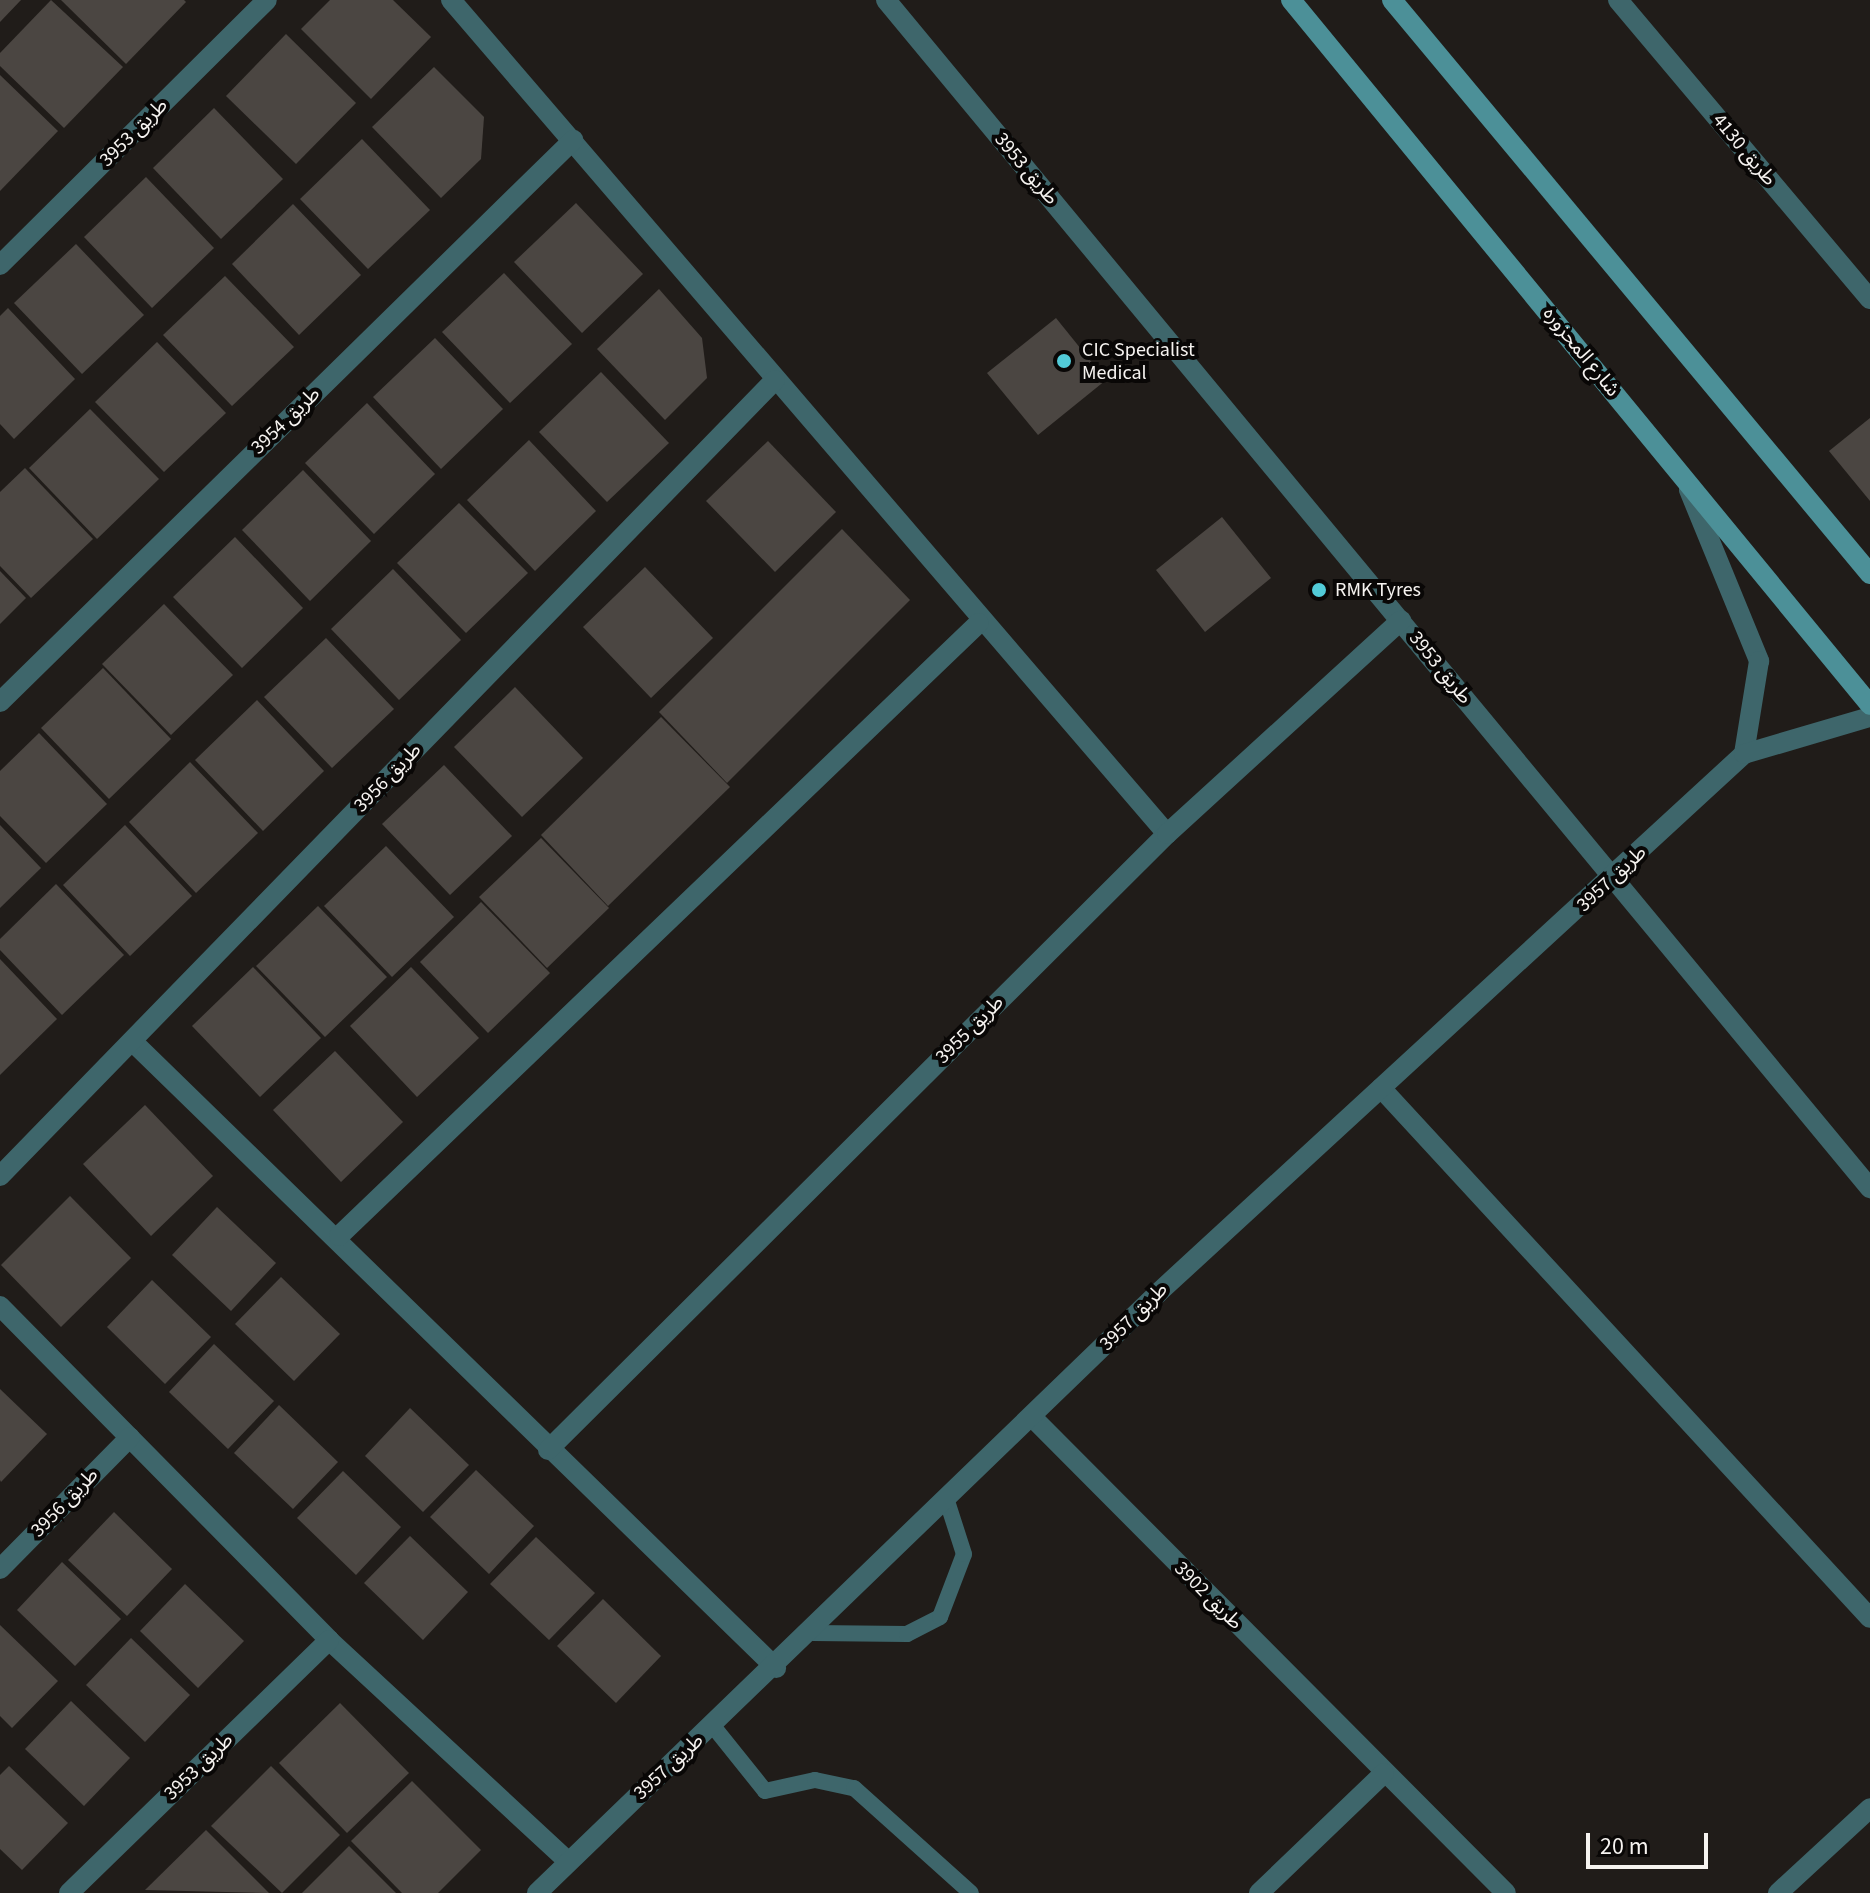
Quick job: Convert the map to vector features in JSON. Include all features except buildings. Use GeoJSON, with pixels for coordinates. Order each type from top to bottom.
{"type":"FeatureCollection","features":[{"type":"Feature","properties":{"kind":"main road","name":"شارع المحزوره"},"geometry":{"type":"LineString","coordinates":[[1291,0],[1870,705]]}},
{"type":"Feature","properties":{"kind":"main road"},"geometry":{"type":"LineString","coordinates":[[1396,3],[1870,574]]}},
{"type":"Feature","properties":{"kind":"street","name":"طريق 3953"},"geometry":{"type":"LineString","coordinates":[[0,265],[267,0]]}},
{"type":"Feature","properties":{"kind":"street"},"geometry":{"type":"LineString","coordinates":[[451,0],[573,140],[979,623],[1167,834]]}},
{"type":"Feature","properties":{"kind":"street","name":"طريق 3953"},"geometry":{"type":"LineString","coordinates":[[886,0],[1401,620],[1611,881],[1870,1188]]}},
{"type":"Feature","properties":{"kind":"street","name":"طريق 4130"},"geometry":{"type":"LineString","coordinates":[[1618,0],[1867,289]]}},
{"type":"Feature","properties":{"kind":"street","name":"طريق 3954"},"geometry":{"type":"LineString","coordinates":[[0,702],[573,140]]}},
{"type":"Feature","properties":{"kind":"street","name":"طريق 3956"},"geometry":{"type":"LineString","coordinates":[[0,1176],[775,380]]}},
{"type":"Feature","properties":{"kind":"street"},"geometry":{"type":"LineString","coordinates":[[1684,479],[1759,661],[1744,754]]}},
{"type":"Feature","properties":{"kind":"street","name":"طريق 3955"},"geometry":{"type":"LineString","coordinates":[[548,1450],[1167,834],[1401,620]]}},
{"type":"Feature","properties":{"kind":"street"},"geometry":{"type":"LineString","coordinates":[[339,1236],[979,623]]}},
{"type":"Feature","properties":{"kind":"street","name":"طريق 3957"},"geometry":{"type":"LineString","coordinates":[[537,1893],[1381,1088],[1611,881],[1744,754],[1870,717]]}},
{"type":"Feature","properties":{"kind":"street"},"geometry":{"type":"LineString","coordinates":[[132,1041],[339,1236],[548,1450],[776,1668]]}},
{"type":"Feature","properties":{"kind":"street"},"geometry":{"type":"LineString","coordinates":[[1381,1088],[1870,1618]]}},
{"type":"Feature","properties":{"kind":"street"},"geometry":{"type":"LineString","coordinates":[[0,1306],[329,1640],[568,1861]]}},
{"type":"Feature","properties":{"kind":"street","name":"طريق 3902"},"geometry":{"type":"LineString","coordinates":[[1033,1418],[1506,1893]]}},
{"type":"Feature","properties":{"kind":"street","name":"طريق 3956"},"geometry":{"type":"LineString","coordinates":[[0,1569],[130,1437]]}},
{"type":"Feature","properties":{"kind":"street","name":"طريق 3953"},"geometry":{"type":"LineString","coordinates":[[69,1893],[329,1640]]}},
{"type":"Feature","properties":{"kind":"street"},"geometry":{"type":"LineString","coordinates":[[1259,1893],[1384,1773]]}},
{"type":"Feature","properties":{"kind":"street"},"geometry":{"type":"LineString","coordinates":[[1778,1893],[1870,1808]]}},
{"type":"Feature","properties":{"kind":"lane"},"geometry":{"type":"LineString","coordinates":[[813,1633],[907,1634],[940,1617],[964,1554],[947,1501]]}},
{"type":"Feature","properties":{"kind":"lane"},"geometry":{"type":"LineString","coordinates":[[713,1726],[765,1791],[815,1780],[854,1788],[971,1893]]}},
{"type":"Feature","properties":{"kind":"place","name":"CIC Specialist Medical"},"geometry":{"type":"Point","coordinates":[1064,361]}},
{"type":"Feature","properties":{"kind":"place","name":"RMK Tyres"},"geometry":{"type":"Point","coordinates":[1319,590]}}]}
